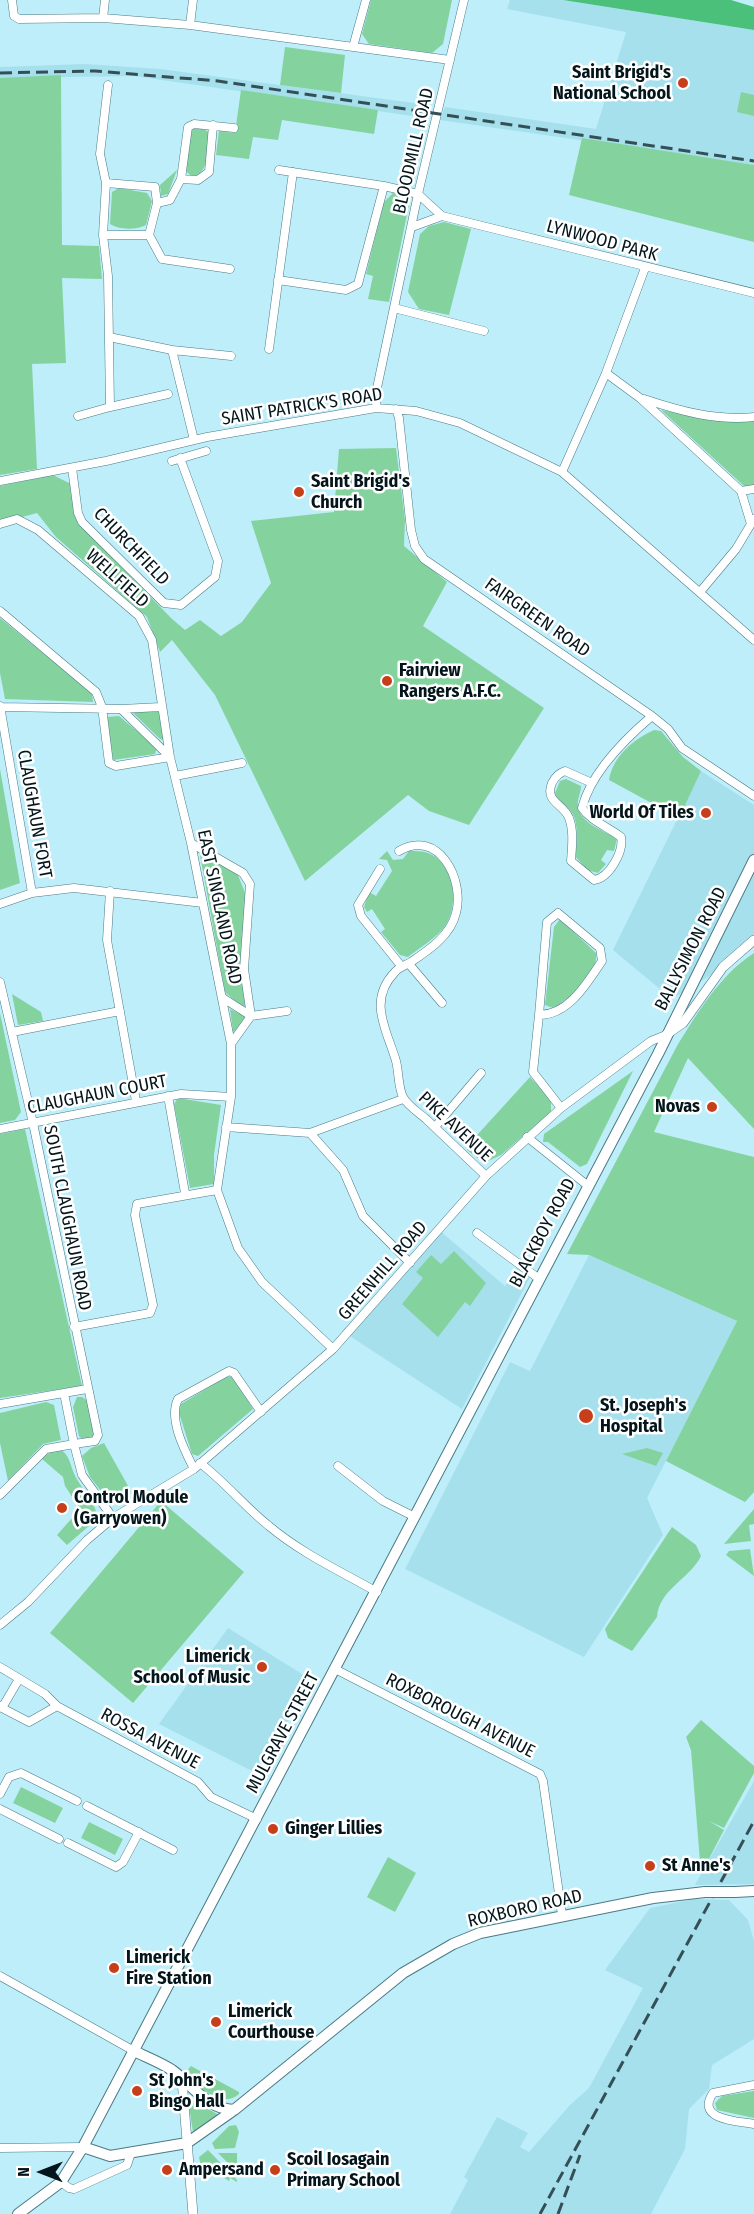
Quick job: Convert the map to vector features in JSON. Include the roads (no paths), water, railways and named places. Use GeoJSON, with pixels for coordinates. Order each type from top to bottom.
{"type":"FeatureCollection","features":[{"type":"Feature","properties":{"kind":"main road","name":"BALLYSIMON ROAD"},"geometry":{"type":"LineString","coordinates":[[658,1054],[754,860]]}},
{"type":"Feature","properties":{"kind":"main road","name":"BLACKBOY ROAD"},"geometry":{"type":"LineString","coordinates":[[459,1429],[658,1054]]}},
{"type":"Feature","properties":{"kind":"main road","name":"MULGRAVE STREET"},"geometry":{"type":"LineString","coordinates":[[18,2214],[61,2182],[83,2147],[377,1592],[459,1429]]}},
{"type":"Feature","properties":{"kind":"main road","name":"ROXBORO ROAD"},"geometry":{"type":"LineString","coordinates":[[83,2147],[110,2156],[187,2143],[234,2110],[404,1973],[431,1956],[480,1933],[562,1915],[692,1892],[754,1891]]}},
{"type":"Feature","properties":{"kind":"main road"},"geometry":{"type":"LineString","coordinates":[[134,2051],[169,2068],[202,2098],[221,2108],[234,2110]]}},
{"type":"Feature","properties":{"kind":"street"},"geometry":{"type":"LineString","coordinates":[[12,0],[14,16],[19,20],[103,18],[190,25],[450,60]]}},
{"type":"Feature","properties":{"kind":"street"},"geometry":{"type":"LineString","coordinates":[[103,18],[105,0]]}},
{"type":"Feature","properties":{"kind":"street"},"geometry":{"type":"LineString","coordinates":[[190,25],[193,0]]}},
{"type":"Feature","properties":{"kind":"street"},"geometry":{"type":"LineString","coordinates":[[353,47],[366,0]]}},
{"type":"Feature","properties":{"kind":"street","name":"BLOODMILL ROAD"},"geometry":{"type":"LineString","coordinates":[[376,408],[377,388],[418,194],[464,0]]}},
{"type":"Feature","properties":{"kind":"street"},"geometry":{"type":"LineString","coordinates":[[108,85],[100,154],[106,183],[103,235],[108,276],[110,407]]}},
{"type":"Feature","properties":{"kind":"street"},"geometry":{"type":"LineString","coordinates":[[157,203],[170,200],[181,179],[186,131],[194,124],[234,128]]}},
{"type":"Feature","properties":{"kind":"street"},"geometry":{"type":"LineString","coordinates":[[181,179],[198,180],[209,172],[213,125]]}},
{"type":"Feature","properties":{"kind":"street"},"geometry":{"type":"LineString","coordinates":[[279,170],[384,186],[418,194]]}},
{"type":"Feature","properties":{"kind":"street"},"geometry":{"type":"LineString","coordinates":[[269,349],[293,172]]}},
{"type":"Feature","properties":{"kind":"street"},"geometry":{"type":"LineString","coordinates":[[106,183],[155,187],[157,203],[149,235],[162,258],[230,269]]}},
{"type":"Feature","properties":{"kind":"street"},"geometry":{"type":"LineString","coordinates":[[279,280],[346,291],[358,284],[384,186]]}},
{"type":"Feature","properties":{"kind":"street","name":"LYNWOOD PARK"},"geometry":{"type":"LineString","coordinates":[[418,194],[442,216],[645,268],[754,293]]}},
{"type":"Feature","properties":{"kind":"street"},"geometry":{"type":"LineString","coordinates":[[412,227],[442,216]]}},
{"type":"Feature","properties":{"kind":"street"},"geometry":{"type":"LineString","coordinates":[[103,235],[149,235]]}},
{"type":"Feature","properties":{"kind":"street"},"geometry":{"type":"LineString","coordinates":[[562,472],[606,373],[645,268]]}},
{"type":"Feature","properties":{"kind":"street"},"geometry":{"type":"LineString","coordinates":[[394,308],[484,331]]}},
{"type":"Feature","properties":{"kind":"street"},"geometry":{"type":"LineString","coordinates":[[109,337],[172,350],[231,356]]}},
{"type":"Feature","properties":{"kind":"street"},"geometry":{"type":"LineString","coordinates":[[172,350],[194,440]]}},
{"type":"Feature","properties":{"kind":"street"},"geometry":{"type":"LineString","coordinates":[[606,373],[640,398],[741,491],[753,522],[729,559],[700,592]]}},
{"type":"Feature","properties":{"kind":"street"},"geometry":{"type":"LineString","coordinates":[[78,416],[168,394]]}},
{"type":"Feature","properties":{"kind":"street"},"geometry":{"type":"LineString","coordinates":[[640,398],[703,415],[726,418],[754,417]]}},
{"type":"Feature","properties":{"kind":"street","name":"SAINT PATRICK'S ROAD"},"geometry":{"type":"LineString","coordinates":[[0,481],[72,468],[194,440],[376,408],[416,411],[460,423],[562,472],[754,640]]}},
{"type":"Feature","properties":{"kind":"street","name":"FAIRGREEN ROAD"},"geometry":{"type":"LineString","coordinates":[[396,409],[399,418],[411,530],[415,546],[424,559],[652,716],[668,729],[682,748],[754,796]]}},
{"type":"Feature","properties":{"kind":"street","name":"CHURCHFIELD"},"geometry":{"type":"LineString","coordinates":[[72,468],[78,513],[82,522],[164,603],[174,606],[181,605],[215,577],[218,561],[176,460],[206,451]]}},
{"type":"Feature","properties":{"kind":"street"},"geometry":{"type":"LineString","coordinates":[[741,491],[754,489]]}},
{"type":"Feature","properties":{"kind":"street","name":"WELLFIELD"},"geometry":{"type":"LineString","coordinates":[[0,524],[17,519],[38,530],[139,616],[152,640],[161,707],[175,776]]}},
{"type":"Feature","properties":{"kind":"street"},"geometry":{"type":"LineString","coordinates":[[0,610],[96,692],[102,707],[109,763],[116,766],[170,757]]}},
{"type":"Feature","properties":{"kind":"street"},"geometry":{"type":"LineString","coordinates":[[0,706],[121,709],[161,707]]}},
{"type":"Feature","properties":{"kind":"street","name":"CLAUGHAUN FORT"},"geometry":{"type":"LineString","coordinates":[[0,706],[32,893],[0,904]]}},
{"type":"Feature","properties":{"kind":"street"},"geometry":{"type":"LineString","coordinates":[[121,709],[170,757]]}},
{"type":"Feature","properties":{"kind":"street"},"geometry":{"type":"LineString","coordinates":[[592,783],[565,771],[553,781],[550,793],[570,821],[571,861],[594,880],[608,873],[622,844],[621,837],[587,816],[582,808],[592,783],[629,735],[652,716]]}},
{"type":"Feature","properties":{"kind":"street"},"geometry":{"type":"LineString","coordinates":[[175,776],[242,763]]}},
{"type":"Feature","properties":{"kind":"street","name":"EAST SINGLAND ROAD"},"geometry":{"type":"LineString","coordinates":[[175,776],[191,843],[231,1044]]}},
{"type":"Feature","properties":{"kind":"street"},"geometry":{"type":"LineString","coordinates":[[191,843],[243,873],[250,884],[244,969],[251,1016],[231,1044],[231,1097],[217,1190],[238,1248],[262,1282],[333,1349]]}},
{"type":"Feature","properties":{"kind":"street","name":"PIKE AVENUE"},"geometry":{"type":"LineString","coordinates":[[399,851],[410,845],[421,845],[440,854],[448,864],[459,894],[453,924],[447,934],[394,972],[380,999],[382,1028],[395,1060],[403,1099],[486,1176]]}},
{"type":"Feature","properties":{"kind":"street"},"geometry":{"type":"LineString","coordinates":[[380,869],[358,905],[361,916],[442,1003]]}},
{"type":"Feature","properties":{"kind":"street"},"geometry":{"type":"LineString","coordinates":[[32,893],[74,888],[203,903]]}},
{"type":"Feature","properties":{"kind":"street"},"geometry":{"type":"LineString","coordinates":[[110,891],[107,939],[136,1101]]}},
{"type":"Feature","properties":{"kind":"street"},"geometry":{"type":"LineString","coordinates":[[539,1015],[552,1015],[571,1001],[586,986],[602,961],[600,948],[558,913],[548,922],[533,1072],[561,1108]]}},
{"type":"Feature","properties":{"kind":"street"},"geometry":{"type":"LineString","coordinates":[[666,1035],[683,1023],[723,967],[754,940]]}},
{"type":"Feature","properties":{"kind":"street","name":"SOUTH CLAUGHAUN ROAD"},"geometry":{"type":"LineString","coordinates":[[0,982],[33,1123],[98,1435],[95,1441],[74,1444]]}},
{"type":"Feature","properties":{"kind":"street"},"geometry":{"type":"LineString","coordinates":[[223,998],[251,1016],[287,1011]]}},
{"type":"Feature","properties":{"kind":"street"},"geometry":{"type":"LineString","coordinates":[[12,1032],[120,1011]]}},
{"type":"Feature","properties":{"kind":"street","name":"GREENHILL ROAD"},"geometry":{"type":"LineString","coordinates":[[0,1625],[28,1602],[82,1543],[113,1518],[197,1466],[333,1349],[486,1176],[527,1137],[561,1108],[651,1041],[666,1035]]}},
{"type":"Feature","properties":{"kind":"street"},"geometry":{"type":"LineString","coordinates":[[435,1127],[481,1073]]}},
{"type":"Feature","properties":{"kind":"street"},"geometry":{"type":"LineString","coordinates":[[168,1096],[185,1194]]}},
{"type":"Feature","properties":{"kind":"street","name":"CLAUGHAUN COURT"},"geometry":{"type":"LineString","coordinates":[[0,1129],[168,1096],[231,1097]]}},
{"type":"Feature","properties":{"kind":"street"},"geometry":{"type":"LineString","coordinates":[[226,1127],[310,1133],[403,1099]]}},
{"type":"Feature","properties":{"kind":"street"},"geometry":{"type":"LineString","coordinates":[[310,1133],[343,1170],[363,1216],[410,1263]]}},
{"type":"Feature","properties":{"kind":"street"},"geometry":{"type":"LineString","coordinates":[[527,1137],[587,1185]]}},
{"type":"Feature","properties":{"kind":"street"},"geometry":{"type":"LineString","coordinates":[[74,1327],[150,1313],[153,1305],[135,1210],[137,1204],[217,1190]]}},
{"type":"Feature","properties":{"kind":"street"},"geometry":{"type":"LineString","coordinates":[[477,1233],[538,1278]]}},
{"type":"Feature","properties":{"kind":"street"},"geometry":{"type":"LineString","coordinates":[[261,1412],[234,1373],[229,1371],[177,1399],[174,1409],[183,1447],[197,1466],[222,1479],[268,1526],[305,1551],[377,1592]]}},
{"type":"Feature","properties":{"kind":"street"},"geometry":{"type":"LineString","coordinates":[[0,1404],[87,1389]]}},
{"type":"Feature","properties":{"kind":"street"},"geometry":{"type":"LineString","coordinates":[[64,1393],[82,1475],[113,1518]]}},
{"type":"Feature","properties":{"kind":"street"},"geometry":{"type":"LineString","coordinates":[[0,1495],[46,1449],[74,1444]]}},
{"type":"Feature","properties":{"kind":"street"},"geometry":{"type":"LineString","coordinates":[[338,1466],[383,1501],[415,1517]]}},
{"type":"Feature","properties":{"kind":"street","name":"ROSSA AVENUE"},"geometry":{"type":"LineString","coordinates":[[0,1667],[45,1694],[57,1706],[198,1782],[212,1797],[257,1819]]}},
{"type":"Feature","properties":{"kind":"street","name":"ROXBOROUGH AVENUE"},"geometry":{"type":"LineString","coordinates":[[335,1669],[540,1774],[543,1781],[562,1915]]}},
{"type":"Feature","properties":{"kind":"street"},"geometry":{"type":"LineString","coordinates":[[19,1679],[1,1707],[29,1722],[57,1706]]}},
{"type":"Feature","properties":{"kind":"street"},"geometry":{"type":"LineString","coordinates":[[0,1794],[9,1777],[21,1773],[77,1801]]}},
{"type":"Feature","properties":{"kind":"street"},"geometry":{"type":"LineString","coordinates":[[87,1806],[173,1850]]}},
{"type":"Feature","properties":{"kind":"street"},"geometry":{"type":"LineString","coordinates":[[0,1809],[59,1839]]}},
{"type":"Feature","properties":{"kind":"street"},"geometry":{"type":"LineString","coordinates":[[68,1844],[116,1867],[123,1862],[139,1832]]}},
{"type":"Feature","properties":{"kind":"street"},"geometry":{"type":"LineString","coordinates":[[0,1976],[134,2051]]}},
{"type":"Feature","properties":{"kind":"street"},"geometry":{"type":"LineString","coordinates":[[182,2080],[193,2214]]}},
{"type":"Feature","properties":{"kind":"street"},"geometry":{"type":"LineString","coordinates":[[754,2085],[722,2090],[713,2093],[708,2100],[709,2107],[719,2118],[754,2124]]}},
{"type":"Feature","properties":{"kind":"street"},"geometry":{"type":"LineString","coordinates":[[0,2148],[83,2147]]}},
{"type":"Feature","properties":{"kind":"street"},"geometry":{"type":"LineString","coordinates":[[61,2182],[74,2189],[127,2165],[131,2153]]}},
{"type":"Feature","properties":{"kind":"railway"},"geometry":{"type":"LineString","coordinates":[[0,73],[95,71],[218,81],[754,161]]}},
{"type":"Feature","properties":{"kind":"railway"},"geometry":{"type":"LineString","coordinates":[[540,2214],[754,1821]]}},
{"type":"Feature","properties":{"kind":"railway"},"geometry":{"type":"LineString","coordinates":[[558,2214],[580,2155]]}},
{"type":"Feature","properties":{"kind":"place","name":"Saint Brigid's National School"},"geometry":{"type":"Point","coordinates":[683,83]}},
{"type":"Feature","properties":{"kind":"place","name":"Saint Brigid's Church"},"geometry":{"type":"Point","coordinates":[299,492]}},
{"type":"Feature","properties":{"kind":"place","name":"Fairview Rangers A.F.C."},"geometry":{"type":"Point","coordinates":[387,681]}},
{"type":"Feature","properties":{"kind":"place","name":"World Of Tiles"},"geometry":{"type":"Point","coordinates":[706,813]}},
{"type":"Feature","properties":{"kind":"place","name":"Novas"},"geometry":{"type":"Point","coordinates":[712,1107]}},
{"type":"Feature","properties":{"kind":"place","name":"St. Joseph's Hospital"},"geometry":{"type":"Point","coordinates":[586,1416]}},
{"type":"Feature","properties":{"kind":"place","name":"Control Module (Garryowen)"},"geometry":{"type":"Point","coordinates":[62,1508]}},
{"type":"Feature","properties":{"kind":"place","name":"Limerick School of Music"},"geometry":{"type":"Point","coordinates":[262,1667]}},
{"type":"Feature","properties":{"kind":"place","name":"Ginger Lillies"},"geometry":{"type":"Point","coordinates":[273,1829]}},
{"type":"Feature","properties":{"kind":"place","name":"St Anne's"},"geometry":{"type":"Point","coordinates":[650,1866]}},
{"type":"Feature","properties":{"kind":"place","name":"Limerick Fire Station"},"geometry":{"type":"Point","coordinates":[114,1968]}},
{"type":"Feature","properties":{"kind":"place","name":"Limerick Courthouse"},"geometry":{"type":"Point","coordinates":[216,2022]}},
{"type":"Feature","properties":{"kind":"place","name":"St John's Bingo Hall"},"geometry":{"type":"Point","coordinates":[137,2091]}},
{"type":"Feature","properties":{"kind":"place","name":"Ampersand"},"geometry":{"type":"Point","coordinates":[167,2170]}},
{"type":"Feature","properties":{"kind":"place","name":"Scoil Iosagain Primary School"},"geometry":{"type":"Point","coordinates":[275,2170]}}]}
